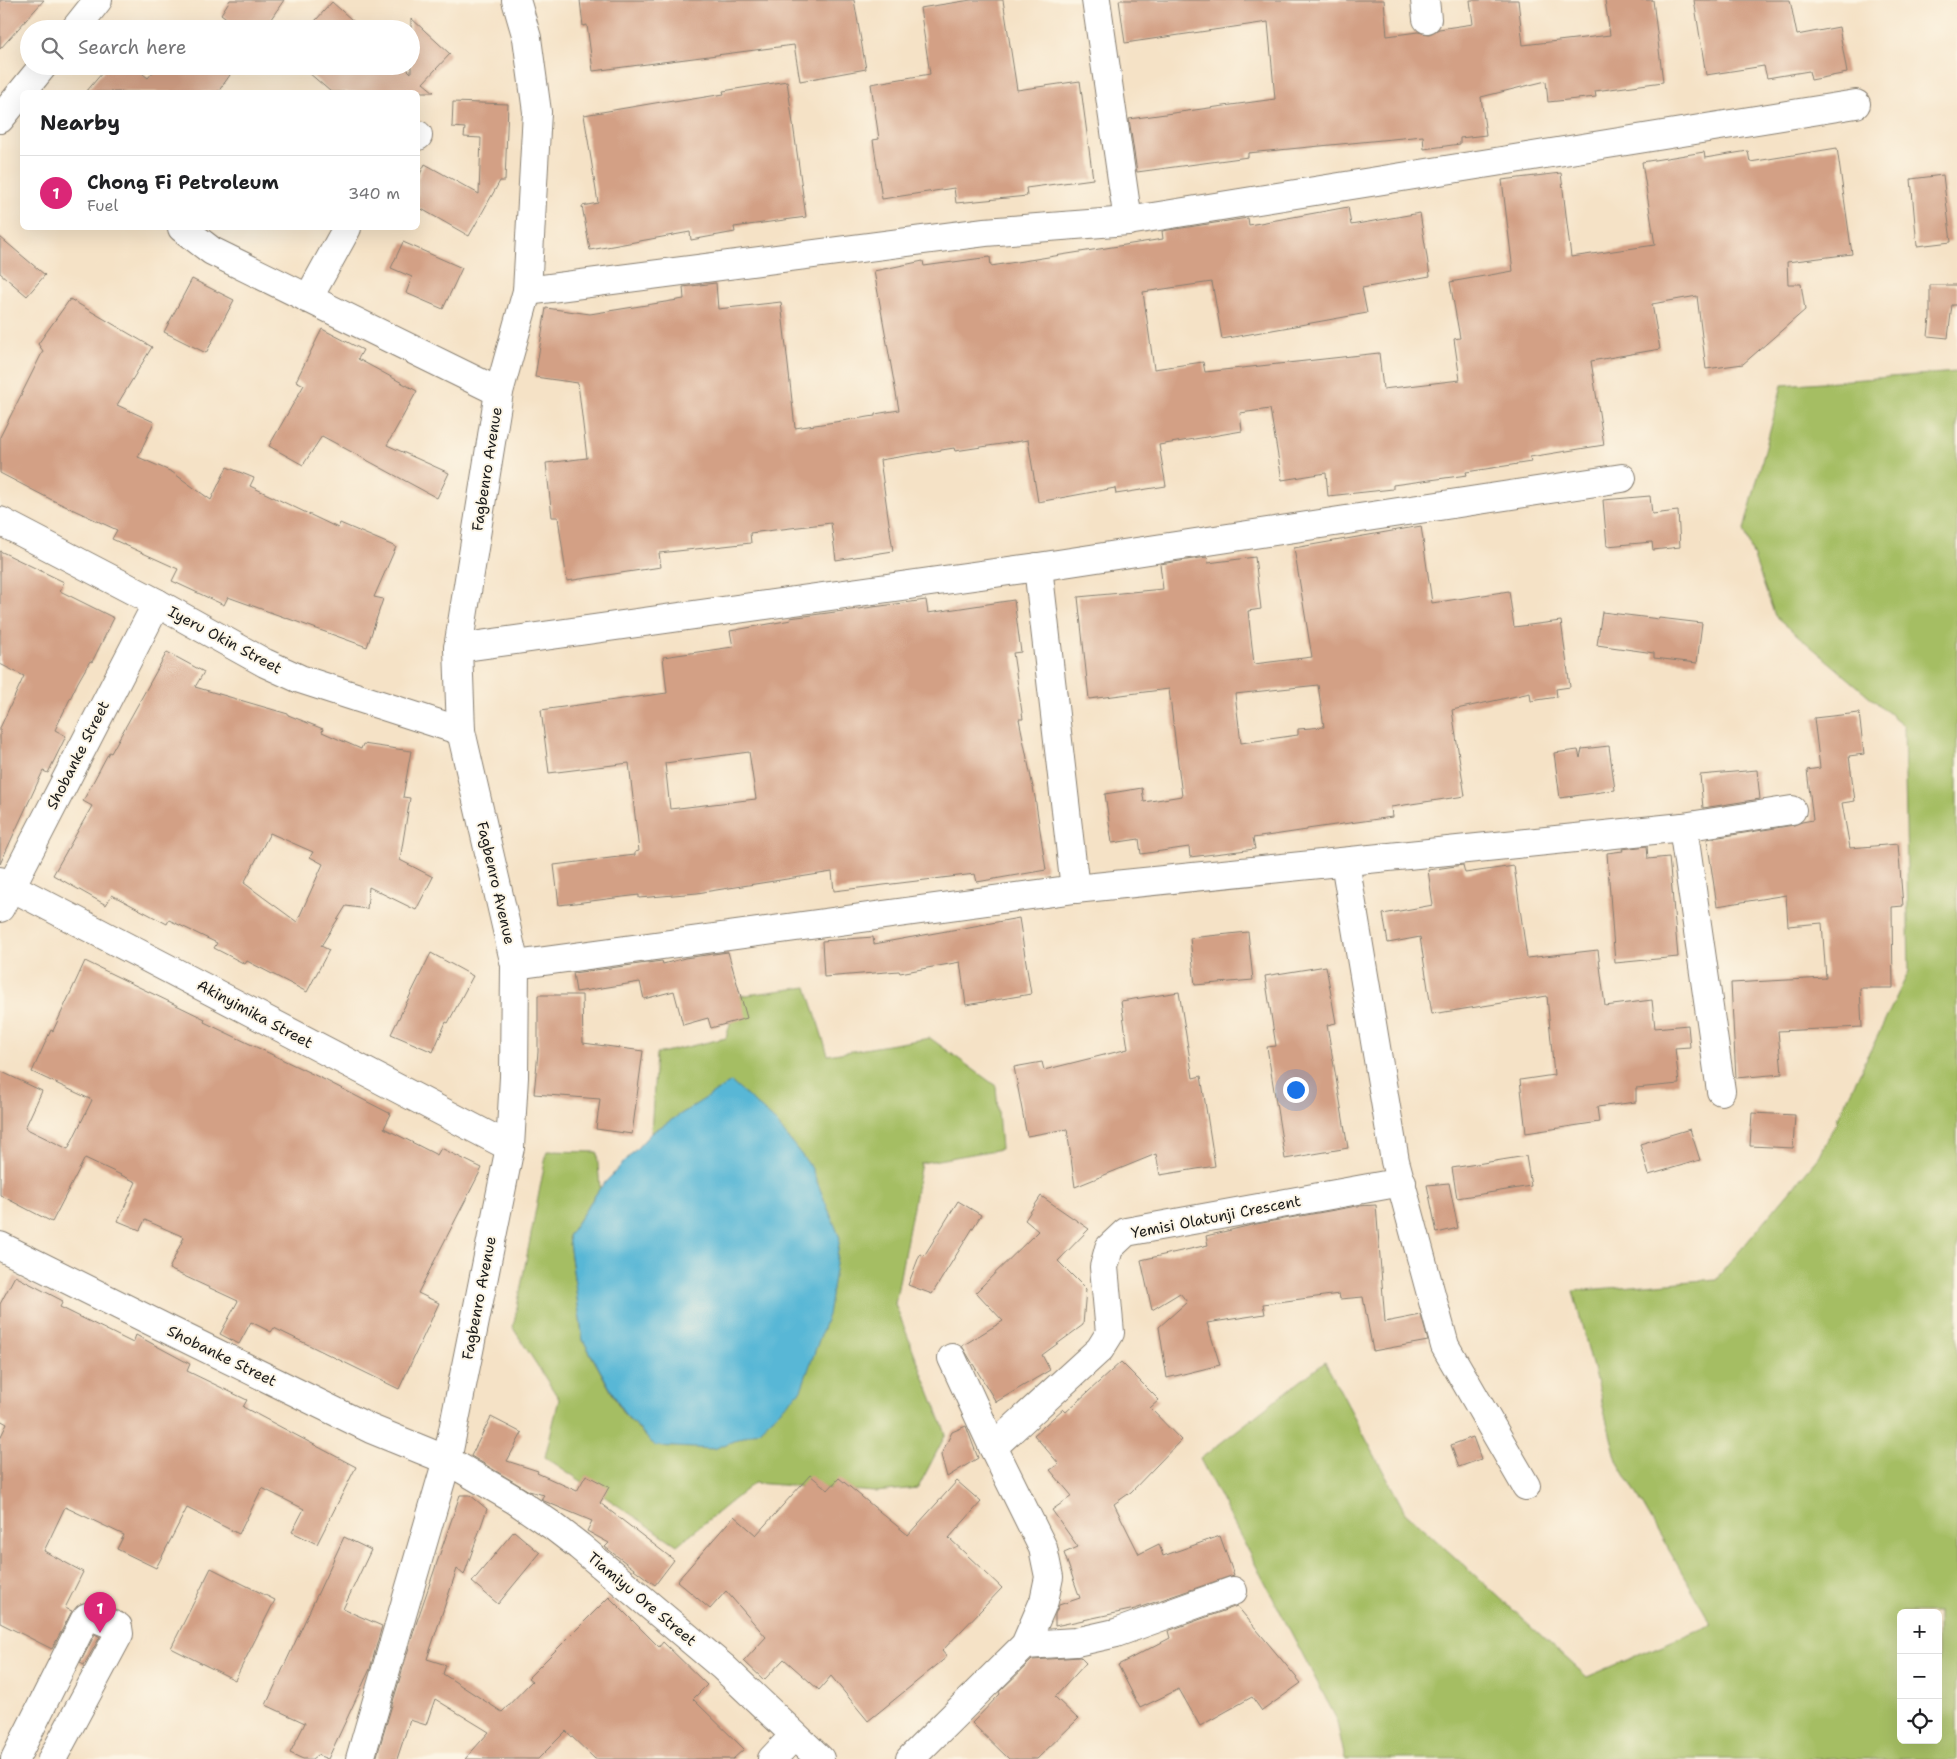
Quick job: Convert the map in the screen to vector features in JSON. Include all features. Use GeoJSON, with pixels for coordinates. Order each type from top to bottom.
{"type":"FeatureCollection","features":[{"type":"Feature","properties":{"kind":"street"},"geometry":{"type":"LineString","coordinates":[[82,20],[98,0]]}},
{"type":"Feature","properties":{"kind":"street","name":"Fagbenro Avenue"},"geometry":{"type":"LineString","coordinates":[[360,1759],[447,1460],[510,1147],[514,1077],[515,965],[461,731],[458,648],[499,392],[527,291],[537,112],[527,38],[516,0]]}},
{"type":"Feature","properties":{"kind":"street"},"geometry":{"type":"LineString","coordinates":[[1096,0],[1128,221]]}},
{"type":"Feature","properties":{"kind":"street"},"geometry":{"type":"LineString","coordinates":[[24,90],[37,75]]}},
{"type":"Feature","properties":{"kind":"street"},"geometry":{"type":"LineString","coordinates":[[0,119],[20,95]]}},
{"type":"Feature","properties":{"kind":"street"},"geometry":{"type":"LineString","coordinates":[[527,291],[985,232],[1128,221],[1856,104]]}},
{"type":"Feature","properties":{"kind":"street"},"geometry":{"type":"LineString","coordinates":[[185,230],[212,251],[499,392]]}},
{"type":"Feature","properties":{"kind":"street"},"geometry":{"type":"LineString","coordinates":[[308,298],[346,230]]}},
{"type":"Feature","properties":{"kind":"street"},"geometry":{"type":"LineString","coordinates":[[458,648],[1038,568],[1622,478]]}},
{"type":"Feature","properties":{"kind":"street","name":"Iyeru Okin Street"},"geometry":{"type":"LineString","coordinates":[[0,521],[157,603],[264,663],[300,679],[461,731]]}},
{"type":"Feature","properties":{"kind":"street"},"geometry":{"type":"LineString","coordinates":[[1038,568],[1075,889]]}},
{"type":"Feature","properties":{"kind":"street","name":"Shobanke Street"},"geometry":{"type":"LineString","coordinates":[[4,891],[157,603]]}},
{"type":"Feature","properties":{"kind":"street"},"geometry":{"type":"LineString","coordinates":[[515,965],[1075,889],[1684,827],[1792,810]]}},
{"type":"Feature","properties":{"kind":"street"},"geometry":{"type":"LineString","coordinates":[[1684,827],[1721,1092]]}},
{"type":"Feature","properties":{"kind":"street"},"geometry":{"type":"LineString","coordinates":[[1345,862],[1395,1161],[1445,1346],[1526,1486]]}},
{"type":"Feature","properties":{"kind":"street","name":"Akinyimika Street"},"geometry":{"type":"LineString","coordinates":[[4,891],[510,1147]]}},
{"type":"Feature","properties":{"kind":"street","name":"Yemisi Olatunji Crescent"},"geometry":{"type":"LineString","coordinates":[[993,1447],[1100,1348],[1110,1333],[1104,1267],[1109,1248],[1126,1232],[1402,1182]]}},
{"type":"Feature","properties":{"kind":"street","name":"Shobanke Street"},"geometry":{"type":"LineString","coordinates":[[0,1246],[362,1424],[447,1460]]}},
{"type":"Feature","properties":{"kind":"street"},"geometry":{"type":"LineString","coordinates":[[910,1759],[1025,1645],[1044,1601],[1049,1577],[1043,1548],[952,1358]]}},
{"type":"Feature","properties":{"kind":"street","name":"Tiamiyu Ore Street"},"geometry":{"type":"LineString","coordinates":[[447,1460],[515,1500],[554,1526],[723,1667],[820,1759]]}},
{"type":"Feature","properties":{"kind":"street"},"geometry":{"type":"LineString","coordinates":[[1025,1645],[1076,1642],[1116,1633],[1233,1591]]}},
{"type":"Feature","properties":{"kind":"street"},"geometry":{"type":"LineString","coordinates":[[15,1759],[84,1621],[87,1617],[91,1616],[118,1627],[119,1634],[52,1759]]}},
{"type":"Feature","properties":{"kind":"street"},"geometry":{"type":"LineString","coordinates":[[772,1759],[794,1736]]}},
{"type":"Feature","properties":{"kind":"green space"},"geometry":{"type":"Polygon","coordinates":[[[1957,372],[1957,1759],[1345,1759],[1336,1718],[1200,1459],[1325,1362],[1405,1512],[1587,1677],[1712,1624],[1617,1461],[1573,1291],[1716,1279],[1820,1155],[1909,971],[1904,726],[1775,616],[1744,530],[1782,385],[1957,372]]]}},
{"type":"Feature","properties":{"kind":"green space"},"geometry":{"type":"Polygon","coordinates":[[[807,987],[828,1055],[930,1038],[996,1086],[1001,1149],[921,1163],[895,1304],[946,1434],[918,1488],[875,1492],[754,1483],[677,1545],[545,1457],[559,1399],[513,1328],[547,1151],[597,1152],[600,1188],[568,1236],[583,1340],[623,1413],[655,1446],[732,1082],[651,1133],[656,1054],[726,1038],[738,996],[807,987]]]}},
{"type":"Feature","properties":{"kind":"water"},"geometry":{"type":"Polygon","coordinates":[[[731,1082],[773,1119],[811,1167],[840,1238],[828,1315],[801,1390],[758,1431],[714,1449],[655,1446],[624,1413],[583,1340],[568,1236],[600,1188],[651,1133],[731,1082]]]}},
{"type":"Feature","properties":{"kind":"building"},"geometry":{"type":"Polygon","coordinates":[[[0,0],[44,0],[26,20],[20,20],[20,27],[0,49],[0,0]]]}},
{"type":"Feature","properties":{"kind":"building"},"geometry":{"type":"Polygon","coordinates":[[[230,0],[284,0],[270,20],[229,20],[221,14],[230,0]]]}},
{"type":"Feature","properties":{"kind":"building"},"geometry":{"type":"Polygon","coordinates":[[[580,0],[854,0],[866,69],[800,81],[794,45],[593,71],[587,25],[583,26],[580,0]]]}},
{"type":"Feature","properties":{"kind":"building"},"geometry":{"type":"Polygon","coordinates":[[[971,0],[1003,0],[1017,90],[1080,81],[1093,179],[1026,188],[1027,196],[956,203],[954,188],[882,199],[873,140],[879,139],[871,84],[930,74],[920,8],[971,0]]]}},
{"type":"Feature","properties":{"kind":"building"},"geometry":{"type":"Polygon","coordinates":[[[1119,0],[1384,0],[1387,36],[1418,32],[1429,34],[1439,29],[1473,24],[1470,0],[1518,0],[1523,45],[1610,35],[1605,0],[1653,0],[1663,82],[1595,91],[1596,97],[1548,102],[1546,81],[1481,97],[1486,135],[1460,138],[1460,144],[1424,149],[1423,136],[1248,153],[1248,157],[1137,172],[1129,119],[1275,99],[1268,22],[1125,43],[1119,0]]]}},
{"type":"Feature","properties":{"kind":"building"},"geometry":{"type":"Polygon","coordinates":[[[1694,0],[1790,0],[1797,35],[1839,27],[1847,73],[1811,80],[1809,71],[1767,78],[1764,66],[1706,75],[1694,0]]]}},
{"type":"Feature","properties":{"kind":"building"},"geometry":{"type":"Polygon","coordinates":[[[332,2],[352,20],[316,20],[332,2]]]}},
{"type":"Feature","properties":{"kind":"building"},"geometry":{"type":"Polygon","coordinates":[[[420,26],[450,54],[423,83],[434,92],[420,92],[420,90],[329,90],[311,75],[420,75],[420,26]]]}},
{"type":"Feature","properties":{"kind":"building"},"geometry":{"type":"Polygon","coordinates":[[[100,75],[144,75],[148,78],[150,75],[230,75],[219,90],[88,90],[100,75]]]}},
{"type":"Feature","properties":{"kind":"building"},"geometry":{"type":"Polygon","coordinates":[[[787,81],[806,217],[734,227],[735,232],[691,240],[690,232],[590,250],[582,206],[598,203],[584,115],[673,100],[674,102],[724,94],[723,91],[787,81]]]}},
{"type":"Feature","properties":{"kind":"building"},"geometry":{"type":"Polygon","coordinates":[[[453,102],[508,104],[505,181],[500,181],[469,236],[420,208],[420,174],[425,164],[479,194],[481,138],[464,137],[465,128],[452,127],[453,102]]]}},
{"type":"Feature","properties":{"kind":"building"},"geometry":{"type":"Polygon","coordinates":[[[1837,148],[1852,254],[1787,262],[1788,284],[1801,284],[1805,310],[1743,364],[1706,369],[1697,296],[1652,304],[1660,349],[1591,361],[1604,445],[1530,457],[1531,462],[1466,472],[1467,475],[1393,485],[1393,489],[1328,496],[1326,473],[1282,480],[1270,409],[1240,413],[1242,431],[1159,445],[1166,486],[1116,494],[1115,488],[1038,502],[1028,440],[955,451],[954,448],[880,460],[893,551],[836,560],[831,523],[750,533],[751,543],[659,553],[661,567],[567,581],[558,517],[552,517],[546,463],[587,458],[578,383],[535,377],[546,308],[590,314],[684,299],[683,287],[716,283],[718,309],[781,302],[795,428],[875,416],[875,414],[899,410],[874,271],[923,261],[924,266],[990,257],[991,266],[1163,239],[1162,231],[1248,218],[1249,225],[1348,207],[1351,225],[1420,213],[1430,276],[1362,288],[1367,313],[1222,339],[1212,282],[1143,292],[1154,369],[1203,362],[1205,372],[1379,353],[1383,389],[1460,380],[1454,339],[1460,338],[1450,282],[1513,271],[1502,180],[1561,173],[1571,257],[1655,245],[1642,162],[1704,152],[1705,158],[1748,151],[1750,162],[1837,148]]]}},
{"type":"Feature","properties":{"kind":"building"},"geometry":{"type":"Polygon","coordinates":[[[1943,175],[1951,242],[1917,246],[1911,179],[1943,175]]]}},
{"type":"Feature","properties":{"kind":"building"},"geometry":{"type":"Polygon","coordinates":[[[0,237],[45,275],[27,296],[0,273],[0,237]]]}},
{"type":"Feature","properties":{"kind":"building"},"geometry":{"type":"Polygon","coordinates":[[[403,242],[462,268],[443,309],[406,293],[412,277],[391,268],[403,242]]]}},
{"type":"Feature","properties":{"kind":"building"},"geometry":{"type":"Polygon","coordinates":[[[192,279],[234,300],[206,353],[164,332],[192,279]]]}},
{"type":"Feature","properties":{"kind":"building"},"geometry":{"type":"Polygon","coordinates":[[[1930,285],[1957,285],[1957,305],[1952,305],[1948,338],[1928,336],[1930,285]]]}},
{"type":"Feature","properties":{"kind":"building"},"geometry":{"type":"Polygon","coordinates":[[[70,299],[152,347],[117,405],[154,422],[138,457],[172,472],[211,500],[227,467],[254,478],[250,486],[338,528],[340,523],[396,547],[374,597],[383,599],[367,647],[228,597],[224,605],[172,581],[178,569],[112,539],[117,530],[0,473],[0,437],[43,351],[38,344],[70,299]]]}},
{"type":"Feature","properties":{"kind":"building"},"geometry":{"type":"Polygon","coordinates":[[[322,329],[363,350],[358,359],[417,391],[387,445],[449,473],[437,498],[322,436],[303,465],[269,446],[304,385],[296,381],[322,329]]]}},
{"type":"Feature","properties":{"kind":"building"},"geometry":{"type":"Polygon","coordinates":[[[1650,496],[1652,514],[1678,511],[1680,547],[1653,550],[1652,542],[1607,546],[1603,500],[1650,496]]]}},
{"type":"Feature","properties":{"kind":"building"},"geometry":{"type":"Polygon","coordinates":[[[1421,526],[1432,603],[1509,591],[1514,627],[1561,621],[1570,687],[1556,689],[1557,697],[1531,701],[1530,693],[1452,710],[1465,796],[1391,807],[1392,817],[1253,838],[1255,849],[1190,857],[1189,847],[1141,854],[1139,839],[1112,843],[1105,794],[1142,788],[1144,802],[1182,796],[1169,689],[1089,699],[1078,597],[1163,589],[1160,564],[1207,557],[1208,563],[1255,557],[1261,609],[1248,611],[1254,664],[1312,657],[1294,548],[1421,526]],[[1318,685],[1235,694],[1241,743],[1298,735],[1298,729],[1324,727],[1318,685]]]}},
{"type":"Feature","properties":{"kind":"building"},"geometry":{"type":"Polygon","coordinates":[[[0,551],[64,582],[60,591],[114,618],[92,662],[90,661],[78,682],[55,730],[66,736],[48,773],[43,771],[0,864],[0,728],[24,676],[0,664],[0,551]]]}},
{"type":"Feature","properties":{"kind":"building"},"geometry":{"type":"Polygon","coordinates":[[[926,600],[928,613],[1014,600],[1021,652],[1013,653],[1023,719],[1019,719],[1035,797],[1046,870],[977,882],[975,874],[834,891],[832,872],[697,893],[639,898],[639,895],[559,905],[554,865],[635,855],[635,852],[639,851],[629,763],[549,773],[541,710],[667,693],[663,657],[733,647],[730,631],[791,620],[790,618],[926,600]],[[749,752],[665,763],[670,809],[756,799],[749,752]]]}},
{"type":"Feature","properties":{"kind":"building"},"geometry":{"type":"Polygon","coordinates":[[[1602,612],[1702,623],[1697,663],[1654,658],[1654,653],[1597,645],[1602,612]]]}},
{"type":"Feature","properties":{"kind":"building"},"geometry":{"type":"Polygon","coordinates":[[[167,652],[204,672],[195,687],[288,714],[323,729],[322,732],[361,749],[363,744],[411,751],[403,797],[410,798],[400,860],[433,877],[416,910],[369,887],[367,909],[346,906],[321,946],[329,950],[307,992],[247,961],[245,964],[214,948],[217,943],[169,920],[167,924],[112,895],[106,905],[53,875],[92,806],[83,801],[109,752],[111,753],[167,652]],[[270,833],[244,883],[297,922],[323,864],[310,857],[313,852],[270,833]]]}},
{"type":"Feature","properties":{"kind":"building"},"geometry":{"type":"Polygon","coordinates":[[[1859,713],[1864,754],[1849,756],[1855,801],[1842,803],[1850,848],[1898,844],[1903,906],[1892,907],[1893,988],[1860,988],[1862,1027],[1778,1031],[1782,1074],[1736,1078],[1731,983],[1826,978],[1822,923],[1788,926],[1786,895],[1717,906],[1707,839],[1794,825],[1813,820],[1807,770],[1820,768],[1814,718],[1859,713]]]}},
{"type":"Feature","properties":{"kind":"building"},"geometry":{"type":"Polygon","coordinates":[[[1609,746],[1615,790],[1560,798],[1554,753],[1578,750],[1580,758],[1582,749],[1609,746]]]}},
{"type":"Feature","properties":{"kind":"building"},"geometry":{"type":"Polygon","coordinates":[[[1757,770],[1760,799],[1703,808],[1700,775],[1757,770]]]}},
{"type":"Feature","properties":{"kind":"building"},"geometry":{"type":"Polygon","coordinates":[[[1647,846],[1648,859],[1669,857],[1678,957],[1615,963],[1607,853],[1647,846]]]}},
{"type":"Feature","properties":{"kind":"building"},"geometry":{"type":"Polygon","coordinates":[[[1463,865],[1465,873],[1514,866],[1527,958],[1598,950],[1605,1006],[1652,1000],[1655,1028],[1688,1025],[1690,1047],[1675,1048],[1679,1084],[1636,1088],[1636,1102],[1597,1107],[1599,1122],[1526,1133],[1520,1080],[1554,1075],[1547,996],[1432,1014],[1420,937],[1388,943],[1383,914],[1433,905],[1428,870],[1463,865]]]}},
{"type":"Feature","properties":{"kind":"building"},"geometry":{"type":"Polygon","coordinates":[[[1019,918],[1031,994],[966,1005],[960,962],[900,973],[899,971],[824,977],[822,941],[873,937],[874,944],[1019,918]]]}},
{"type":"Feature","properties":{"kind":"building"},"geometry":{"type":"Polygon","coordinates":[[[1248,932],[1253,980],[1195,985],[1190,938],[1248,932]]]}},
{"type":"Feature","properties":{"kind":"building"},"geometry":{"type":"Polygon","coordinates":[[[728,952],[747,1018],[711,1028],[708,1018],[683,1025],[674,991],[644,999],[640,982],[576,992],[573,973],[662,961],[663,964],[685,958],[728,952]]]}},
{"type":"Feature","properties":{"kind":"building"},"geometry":{"type":"Polygon","coordinates":[[[431,953],[473,976],[448,1023],[446,1022],[433,1052],[391,1034],[431,953]]]}},
{"type":"Feature","properties":{"kind":"building"},"geometry":{"type":"Polygon","coordinates":[[[85,961],[205,1019],[204,1022],[391,1114],[384,1128],[437,1155],[441,1148],[482,1168],[418,1293],[439,1303],[399,1389],[274,1328],[271,1332],[251,1322],[239,1344],[220,1334],[238,1301],[169,1269],[184,1237],[145,1220],[140,1230],[118,1221],[136,1182],[85,1158],[52,1222],[0,1195],[0,1071],[42,1091],[25,1128],[68,1149],[92,1100],[32,1072],[85,961]]]}},
{"type":"Feature","properties":{"kind":"building"},"geometry":{"type":"Polygon","coordinates":[[[1326,966],[1336,1023],[1327,1025],[1348,1148],[1285,1159],[1267,1047],[1276,1046],[1265,976],[1326,966]]]}},
{"type":"Feature","properties":{"kind":"building"},"geometry":{"type":"Polygon","coordinates":[[[1179,992],[1193,1078],[1201,1076],[1215,1166],[1160,1175],[1156,1154],[1075,1187],[1067,1129],[1027,1136],[1014,1067],[1042,1062],[1044,1070],[1128,1049],[1121,1001],[1179,992]]]}},
{"type":"Feature","properties":{"kind":"building"},"geometry":{"type":"Polygon","coordinates":[[[538,995],[582,995],[583,1043],[643,1051],[632,1134],[596,1129],[600,1099],[534,1094],[538,1052],[538,995]]]}},
{"type":"Feature","properties":{"kind":"building"},"geometry":{"type":"Polygon","coordinates":[[[1752,1113],[1795,1115],[1793,1148],[1750,1146],[1752,1113]]]}},
{"type":"Feature","properties":{"kind":"building"},"geometry":{"type":"Polygon","coordinates":[[[1690,1129],[1700,1160],[1649,1175],[1640,1144],[1690,1129]]]}},
{"type":"Feature","properties":{"kind":"building"},"geometry":{"type":"Polygon","coordinates":[[[1526,1156],[1531,1186],[1457,1198],[1452,1168],[1526,1156]]]}},
{"type":"Feature","properties":{"kind":"building"},"geometry":{"type":"Polygon","coordinates":[[[1449,1183],[1458,1228],[1437,1233],[1427,1185],[1449,1183]]]}},
{"type":"Feature","properties":{"kind":"building"},"geometry":{"type":"Polygon","coordinates":[[[1041,1196],[1089,1229],[1058,1261],[1086,1289],[1083,1325],[1042,1355],[1050,1370],[996,1402],[962,1346],[1003,1321],[976,1292],[1038,1231],[1025,1220],[1041,1196]]]}},
{"type":"Feature","properties":{"kind":"building"},"geometry":{"type":"Polygon","coordinates":[[[958,1201],[981,1215],[932,1294],[908,1285],[920,1254],[924,1256],[958,1201]]]}},
{"type":"Feature","properties":{"kind":"building"},"geometry":{"type":"Polygon","coordinates":[[[1376,1205],[1385,1322],[1421,1315],[1428,1341],[1373,1351],[1363,1297],[1340,1299],[1339,1294],[1263,1304],[1265,1314],[1207,1323],[1220,1365],[1167,1378],[1159,1327],[1187,1302],[1180,1293],[1152,1310],[1141,1260],[1208,1245],[1206,1236],[1256,1224],[1357,1206],[1376,1205]]]}},
{"type":"Feature","properties":{"kind":"building"},"geometry":{"type":"Polygon","coordinates":[[[15,1276],[63,1301],[60,1307],[133,1343],[136,1335],[190,1364],[187,1371],[247,1400],[243,1407],[356,1467],[317,1544],[292,1532],[304,1509],[262,1488],[239,1534],[187,1508],[156,1568],[117,1549],[124,1535],[65,1507],[44,1551],[83,1572],[65,1608],[72,1611],[52,1649],[0,1623],[0,1438],[7,1424],[0,1420],[0,1304],[15,1276]]]}},
{"type":"Feature","properties":{"kind":"building"},"geometry":{"type":"Polygon","coordinates":[[[1121,1362],[1159,1400],[1150,1408],[1181,1440],[1131,1492],[1114,1504],[1139,1554],[1159,1544],[1163,1556],[1220,1536],[1234,1575],[1135,1609],[1055,1626],[1055,1614],[1059,1605],[1080,1598],[1064,1553],[1078,1547],[1052,1510],[1072,1496],[1050,1470],[1059,1464],[1034,1435],[1063,1409],[1066,1412],[1121,1362]]]}},
{"type":"Feature","properties":{"kind":"building"},"geometry":{"type":"Polygon","coordinates":[[[491,1417],[522,1433],[507,1461],[538,1471],[537,1473],[577,1491],[586,1475],[609,1487],[600,1503],[674,1560],[655,1585],[605,1547],[609,1543],[587,1531],[592,1521],[544,1501],[541,1499],[544,1495],[529,1491],[471,1456],[491,1417]]]}},
{"type":"Feature","properties":{"kind":"building"},"geometry":{"type":"Polygon","coordinates":[[[966,1426],[978,1458],[947,1477],[941,1455],[952,1432],[966,1426]]]}},
{"type":"Feature","properties":{"kind":"building"},"geometry":{"type":"Polygon","coordinates":[[[1473,1437],[1481,1459],[1459,1467],[1451,1445],[1473,1437]]]}},
{"type":"Feature","properties":{"kind":"building"},"geometry":{"type":"Polygon","coordinates":[[[810,1475],[828,1490],[839,1478],[908,1535],[957,1481],[981,1502],[949,1538],[1002,1588],[942,1651],[947,1657],[868,1721],[831,1676],[819,1690],[784,1659],[764,1680],[744,1661],[766,1637],[726,1591],[710,1609],[677,1581],[734,1516],[756,1535],[810,1475]]]}},
{"type":"Feature","properties":{"kind":"building"},"geometry":{"type":"Polygon","coordinates":[[[460,1495],[470,1495],[487,1509],[464,1575],[457,1569],[427,1659],[446,1665],[443,1674],[502,1712],[532,1681],[528,1678],[609,1597],[659,1647],[663,1642],[707,1685],[693,1699],[744,1749],[733,1759],[595,1759],[566,1731],[538,1759],[465,1759],[489,1732],[435,1699],[426,1725],[410,1720],[397,1759],[376,1759],[415,1627],[460,1495]]]}},
{"type":"Feature","properties":{"kind":"building"},"geometry":{"type":"Polygon","coordinates":[[[514,1531],[540,1553],[498,1604],[472,1582],[514,1531]]]}},
{"type":"Feature","properties":{"kind":"building"},"geometry":{"type":"Polygon","coordinates":[[[344,1537],[371,1550],[343,1609],[382,1626],[370,1669],[328,1759],[317,1755],[312,1759],[303,1759],[290,1753],[305,1723],[266,1705],[344,1537]]]}},
{"type":"Feature","properties":{"kind":"building"},"geometry":{"type":"Polygon","coordinates":[[[211,1568],[275,1600],[235,1680],[171,1648],[211,1568]]]}},
{"type":"Feature","properties":{"kind":"building"},"geometry":{"type":"Polygon","coordinates":[[[1237,1606],[1301,1683],[1262,1711],[1252,1697],[1200,1726],[1179,1689],[1140,1708],[1118,1665],[1170,1638],[1168,1631],[1237,1606]]]}},
{"type":"Feature","properties":{"kind":"building"},"geometry":{"type":"Polygon","coordinates":[[[95,1634],[100,1637],[84,1665],[80,1663],[95,1634]]]}},
{"type":"Feature","properties":{"kind":"building"},"geometry":{"type":"Polygon","coordinates":[[[1080,1657],[1086,1663],[1055,1697],[1078,1719],[1037,1759],[1009,1759],[972,1723],[1000,1694],[999,1692],[1032,1660],[1080,1657]]]}},
{"type":"Feature","properties":{"kind":"place","name":"Chong Fi Petroleum"},"geometry":{"type":"Point","coordinates":[100,1633]}}]}
